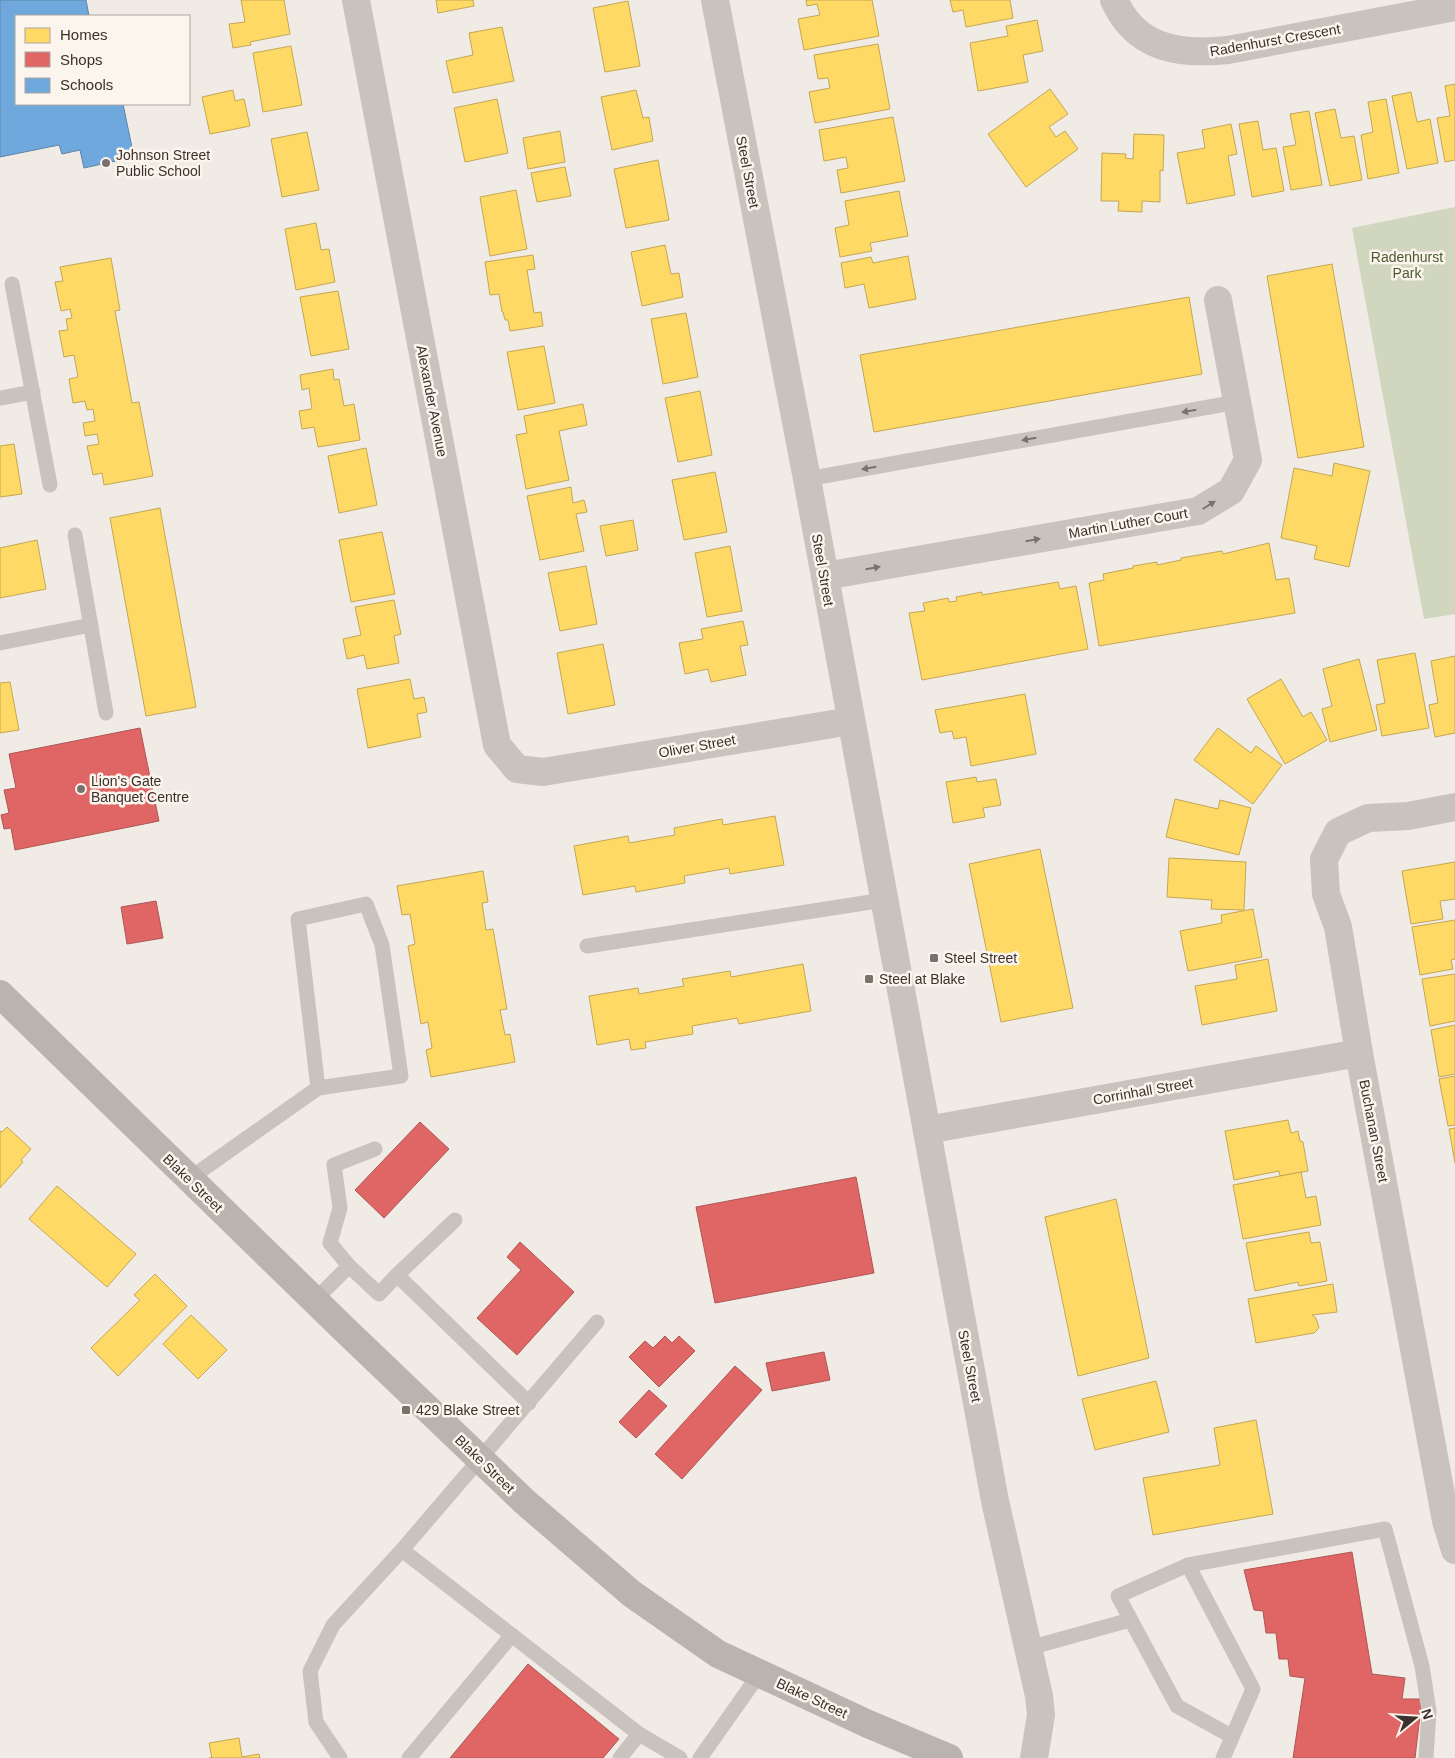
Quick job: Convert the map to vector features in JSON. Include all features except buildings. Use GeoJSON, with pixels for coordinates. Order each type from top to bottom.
{"type":"FeatureCollection","features":[{"type":"Feature","properties":{"kind":"main road","name":"Blake Street"},"geometry":{"type":"LineString","coordinates":[[0,994],[189,1179],[525,1502],[632,1594],[718,1654],[868,1724],[949,1758]]}},
{"type":"Feature","properties":{"kind":"street","name":"Alexander Avenue"},"geometry":{"type":"LineString","coordinates":[[356,0],[497,745],[517,769],[543,772]]}},
{"type":"Feature","properties":{"kind":"street","name":"Steel Street"},"geometry":{"type":"LineString","coordinates":[[715,0],[807,479],[995,1501],[1039,1696],[1041,1715],[1034,1758]]}},
{"type":"Feature","properties":{"kind":"street","name":"Radenhurst Crescent"},"geometry":{"type":"LineString","coordinates":[[1114,0],[1119,12],[1135,30],[1155,44],[1203,52],[1228,50],[1455,7]]}},
{"type":"Feature","properties":{"kind":"street","name":"Martin Luther Court"},"geometry":{"type":"LineString","coordinates":[[825,576],[1198,511],[1231,491],[1248,460],[1218,300]]}},
{"type":"Feature","properties":{"kind":"street","name":"Oliver Street"},"geometry":{"type":"LineString","coordinates":[[543,772],[851,721]]}},
{"type":"Feature","properties":{"kind":"street","name":"Buchanan Street"},"geometry":{"type":"LineString","coordinates":[[1455,807],[1408,816],[1368,818],[1338,832],[1324,859],[1326,894],[1338,927],[1359,1053],[1446,1522],[1455,1550]]}},
{"type":"Feature","properties":{"kind":"street","name":"Corrinhall Street"},"geometry":{"type":"LineString","coordinates":[[927,1130],[1359,1053]]}},
{"type":"Feature","properties":{"kind":"lane"},"geometry":{"type":"LineString","coordinates":[[12,284],[50,486]]}},
{"type":"Feature","properties":{"kind":"lane"},"geometry":{"type":"LineString","coordinates":[[0,398],[33,392]]}},
{"type":"Feature","properties":{"kind":"lane"},"geometry":{"type":"LineString","coordinates":[[807,479],[1237,402]]}},
{"type":"Feature","properties":{"kind":"lane"},"geometry":{"type":"LineString","coordinates":[[75,535],[106,713]]}},
{"type":"Feature","properties":{"kind":"lane"},"geometry":{"type":"LineString","coordinates":[[0,643],[91,626]]}},
{"type":"Feature","properties":{"kind":"lane"},"geometry":{"type":"LineString","coordinates":[[587,946],[884,900]]}},
{"type":"Feature","properties":{"kind":"lane"},"geometry":{"type":"LineString","coordinates":[[189,1179],[318,1088],[401,1076],[382,945],[366,904],[298,919],[318,1088]]}},
{"type":"Feature","properties":{"kind":"lane"},"geometry":{"type":"LineString","coordinates":[[375,1149],[334,1165],[340,1208],[330,1243],[349,1266],[379,1294],[455,1220]]}},
{"type":"Feature","properties":{"kind":"lane"},"geometry":{"type":"LineString","coordinates":[[315,1300],[349,1266]]}},
{"type":"Feature","properties":{"kind":"lane"},"geometry":{"type":"LineString","coordinates":[[397,1275],[529,1403]]}},
{"type":"Feature","properties":{"kind":"lane"},"geometry":{"type":"LineString","coordinates":[[340,1758],[316,1722],[310,1671],[333,1625],[402,1550],[598,1322]]}},
{"type":"Feature","properties":{"kind":"lane"},"geometry":{"type":"LineString","coordinates":[[1231,1736],[1177,1706],[1118,1596],[1188,1565],[1385,1529],[1422,1666],[1429,1711],[1426,1758]]}},
{"type":"Feature","properties":{"kind":"lane"},"geometry":{"type":"LineString","coordinates":[[402,1550],[639,1734],[680,1758]]}},
{"type":"Feature","properties":{"kind":"lane"},"geometry":{"type":"LineString","coordinates":[[1188,1565],[1253,1689],[1223,1758]]}},
{"type":"Feature","properties":{"kind":"lane"},"geometry":{"type":"LineString","coordinates":[[1028,1648],[1130,1620]]}},
{"type":"Feature","properties":{"kind":"lane"},"geometry":{"type":"LineString","coordinates":[[410,1758],[512,1635]]}},
{"type":"Feature","properties":{"kind":"lane"},"geometry":{"type":"LineString","coordinates":[[700,1758],[760,1673]]}},
{"type":"Feature","properties":{"kind":"lane"},"geometry":{"type":"LineString","coordinates":[[620,1758],[639,1734]]}},
{"type":"Feature","properties":{"kind":"green space","name":"Radenhurst Park"},"geometry":{"type":"Polygon","coordinates":[[[1455,207],[1455,614],[1424,619],[1352,228],[1455,207]]]}},
{"type":"Feature","properties":{"kind":"place","name":"Johnson Street Public School"},"geometry":{"type":"Point","coordinates":[106,163]}},
{"type":"Feature","properties":{"kind":"place","name":"Lion's Gate Banquet Centre"},"geometry":{"type":"Point","coordinates":[81,789]}},
{"type":"Feature","properties":{"kind":"place","name":"Steel Street"},"geometry":{"type":"Point","coordinates":[934,958]}},
{"type":"Feature","properties":{"kind":"place","name":"Steel at Blake"},"geometry":{"type":"Point","coordinates":[869,979]}},
{"type":"Feature","properties":{"kind":"place","name":"429 Blake Street"},"geometry":{"type":"Point","coordinates":[406,1410]}}]}
